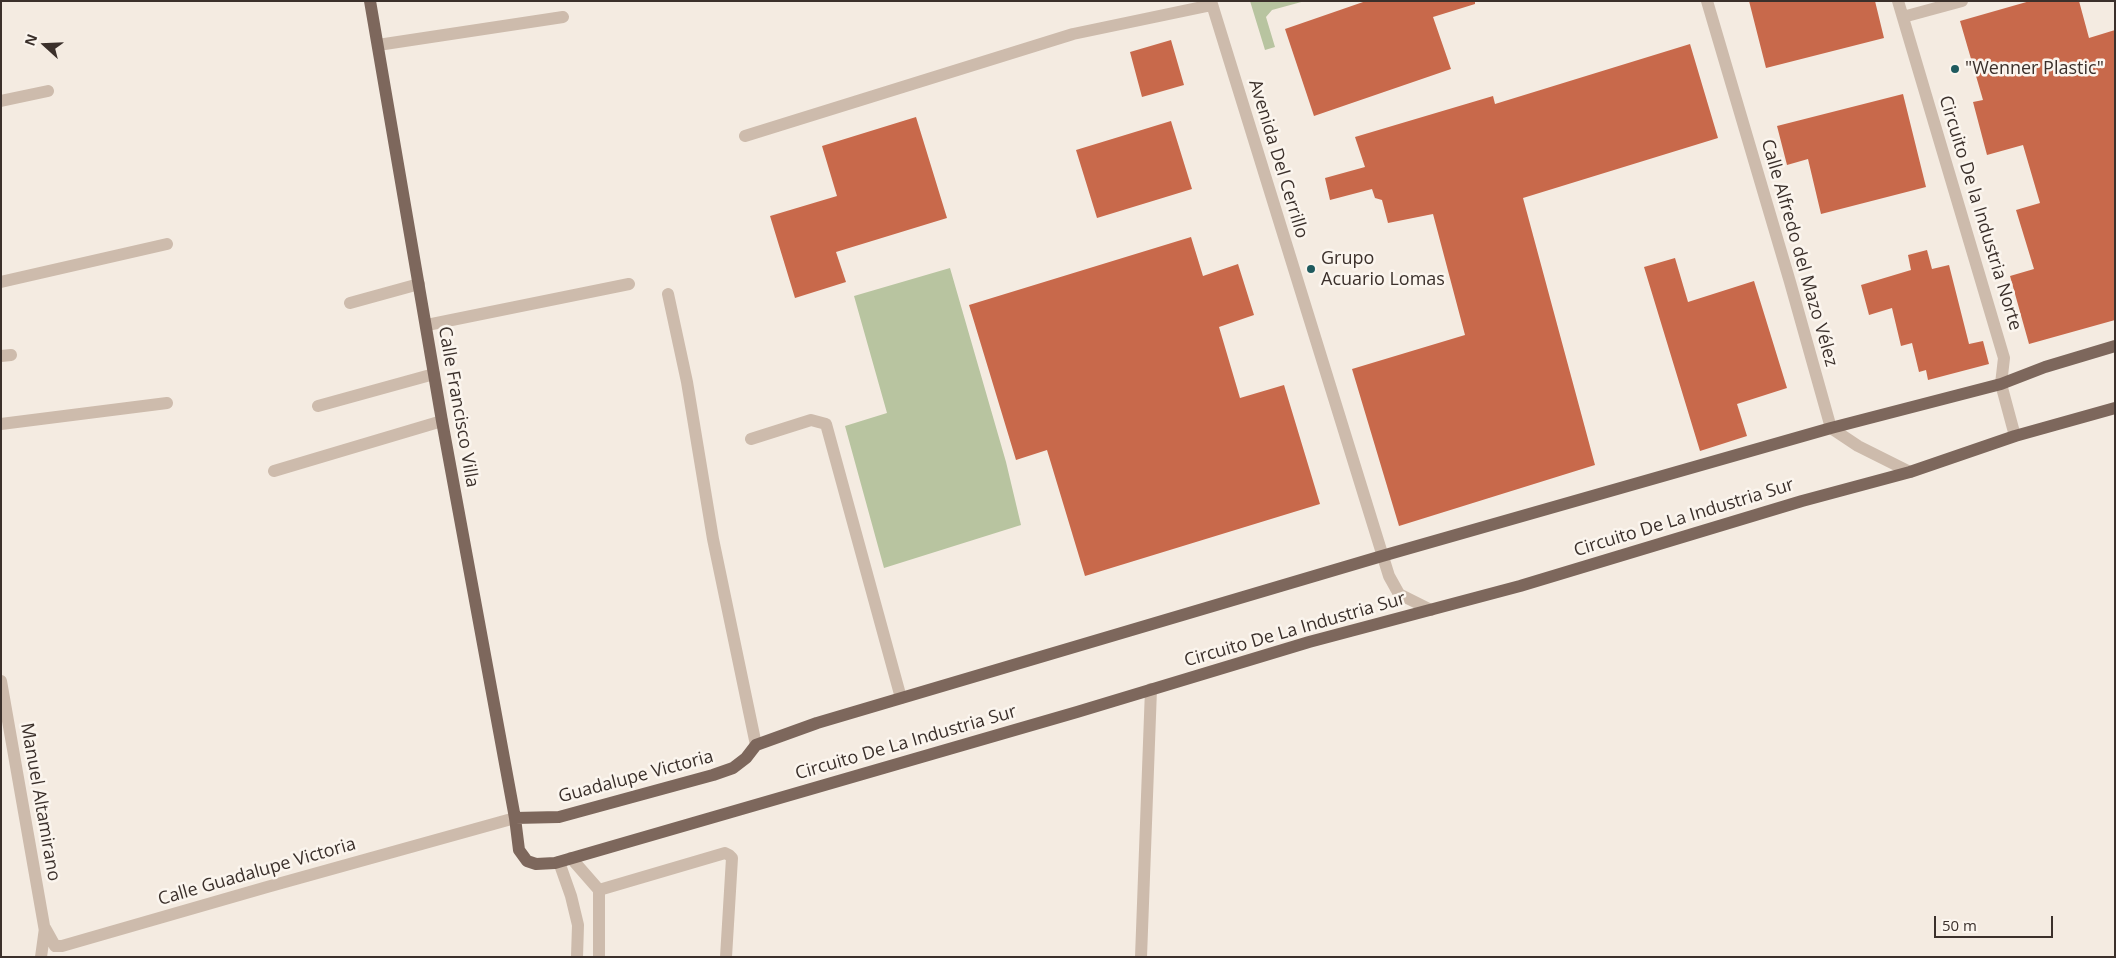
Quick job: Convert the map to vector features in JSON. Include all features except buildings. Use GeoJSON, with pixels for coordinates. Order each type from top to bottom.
{"type":"FeatureCollection","features":[{"type":"Feature","properties":{"kind":"main road","name":"Calle Francisco Villa"},"geometry":{"type":"LineString","coordinates":[[370,1],[442,421],[515,818]]}},
{"type":"Feature","properties":{"kind":"main road"},"geometry":{"type":"LineString","coordinates":[[756,745],[817,723],[1382,556],[1831,428],[2001,384],[2045,367],[2115,346]]}},
{"type":"Feature","properties":{"kind":"main road","name":"Circuito De La Industria Sur"},"geometry":{"type":"LineString","coordinates":[[515,818],[519,850],[527,861],[543,865],[565,860],[1310,642],[1431,610],[1656,546],[1802,501],[1910,472],[2015,436],[2115,408]]}},
{"type":"Feature","properties":{"kind":"main road","name":"Guadalupe Victoria"},"geometry":{"type":"LineString","coordinates":[[515,818],[559,817],[713,775],[733,768],[746,758],[756,745]]}},
{"type":"Feature","properties":{"kind":"street","name":"Calle Alfredo del Mazo Vélez"},"geometry":{"type":"LineString","coordinates":[[1707,1],[1831,428]]}},
{"type":"Feature","properties":{"kind":"street","name":"Circuito De la Industria Norte"},"geometry":{"type":"LineString","coordinates":[[1898,1],[2004,358],[2001,384],[2015,436]]}},
{"type":"Feature","properties":{"kind":"street"},"geometry":{"type":"LineString","coordinates":[[1903,17],[1962,1]]}},
{"type":"Feature","properties":{"kind":"street"},"geometry":{"type":"LineString","coordinates":[[745,136],[1073,34],[1212,3]]}},
{"type":"Feature","properties":{"kind":"street","name":"Avenida Del Cerrillo"},"geometry":{"type":"LineString","coordinates":[[1212,3],[1389,576],[1400,594],[1431,610]]}},
{"type":"Feature","properties":{"kind":"street"},"geometry":{"type":"LineString","coordinates":[[378,45],[563,18]]}},
{"type":"Feature","properties":{"kind":"street"},"geometry":{"type":"LineString","coordinates":[[1,101],[48,91]]}},
{"type":"Feature","properties":{"kind":"street"},"geometry":{"type":"LineString","coordinates":[[1,282],[168,244]]}},
{"type":"Feature","properties":{"kind":"street"},"geometry":{"type":"LineString","coordinates":[[350,303],[419,284]]}},
{"type":"Feature","properties":{"kind":"street"},"geometry":{"type":"LineString","coordinates":[[426,325],[629,284]]}},
{"type":"Feature","properties":{"kind":"street"},"geometry":{"type":"LineString","coordinates":[[668,294],[687,382],[712,539],[756,745]]}},
{"type":"Feature","properties":{"kind":"street"},"geometry":{"type":"LineString","coordinates":[[318,406],[434,374]]}},
{"type":"Feature","properties":{"kind":"street"},"geometry":{"type":"LineString","coordinates":[[1,424],[167,404]]}},
{"type":"Feature","properties":{"kind":"street"},"geometry":{"type":"LineString","coordinates":[[751,439],[811,420],[826,424],[901,698]]}},
{"type":"Feature","properties":{"kind":"street"},"geometry":{"type":"LineString","coordinates":[[274,471],[442,421]]}},
{"type":"Feature","properties":{"kind":"street"},"geometry":{"type":"LineString","coordinates":[[1831,428],[1858,446],[1910,472]]}},
{"type":"Feature","properties":{"kind":"street","name":"Manuel Altamirano"},"geometry":{"type":"LineString","coordinates":[[1,681],[45,928]]}},
{"type":"Feature","properties":{"kind":"street"},"geometry":{"type":"LineString","coordinates":[[1141,957],[1151,689]]}},
{"type":"Feature","properties":{"kind":"street","name":"Calle Guadalupe Victoria"},"geometry":{"type":"LineString","coordinates":[[45,928],[55,946],[62,946],[267,886],[515,818]]}},
{"type":"Feature","properties":{"kind":"street"},"geometry":{"type":"LineString","coordinates":[[600,890],[725,853],[729,855],[732,858],[726,957]]}},
{"type":"Feature","properties":{"kind":"street"},"geometry":{"type":"LineString","coordinates":[[565,860],[600,890]]}},
{"type":"Feature","properties":{"kind":"street"},"geometry":{"type":"LineString","coordinates":[[565,860],[578,925],[577,957]]}},
{"type":"Feature","properties":{"kind":"street"},"geometry":{"type":"LineString","coordinates":[[599,957],[600,890]]}},
{"type":"Feature","properties":{"kind":"street"},"geometry":{"type":"LineString","coordinates":[[41,957],[45,928]]}},
{"type":"Feature","properties":{"kind":"street"},"geometry":{"type":"LineString","coordinates":[[45,928],[48,957]]}},
{"type":"Feature","properties":{"kind":"green space"},"geometry":{"type":"Polygon","coordinates":[[[1250,1],[1305,1],[1272,10],[1266,17],[1275,47],[1265,50],[1250,1]]]}},
{"type":"Feature","properties":{"kind":"green space"},"geometry":{"type":"Polygon","coordinates":[[[950,268],[1006,462],[1021,525],[884,568],[845,426],[887,413],[854,296],[950,268]]]}},
{"type":"Feature","properties":{"kind":"place","name":"\"Wenner Plastic\""},"geometry":{"type":"Point","coordinates":[1955,69]}},
{"type":"Feature","properties":{"kind":"place","name":"Grupo Acuario Lomas"},"geometry":{"type":"Point","coordinates":[1311,269]}}]}
